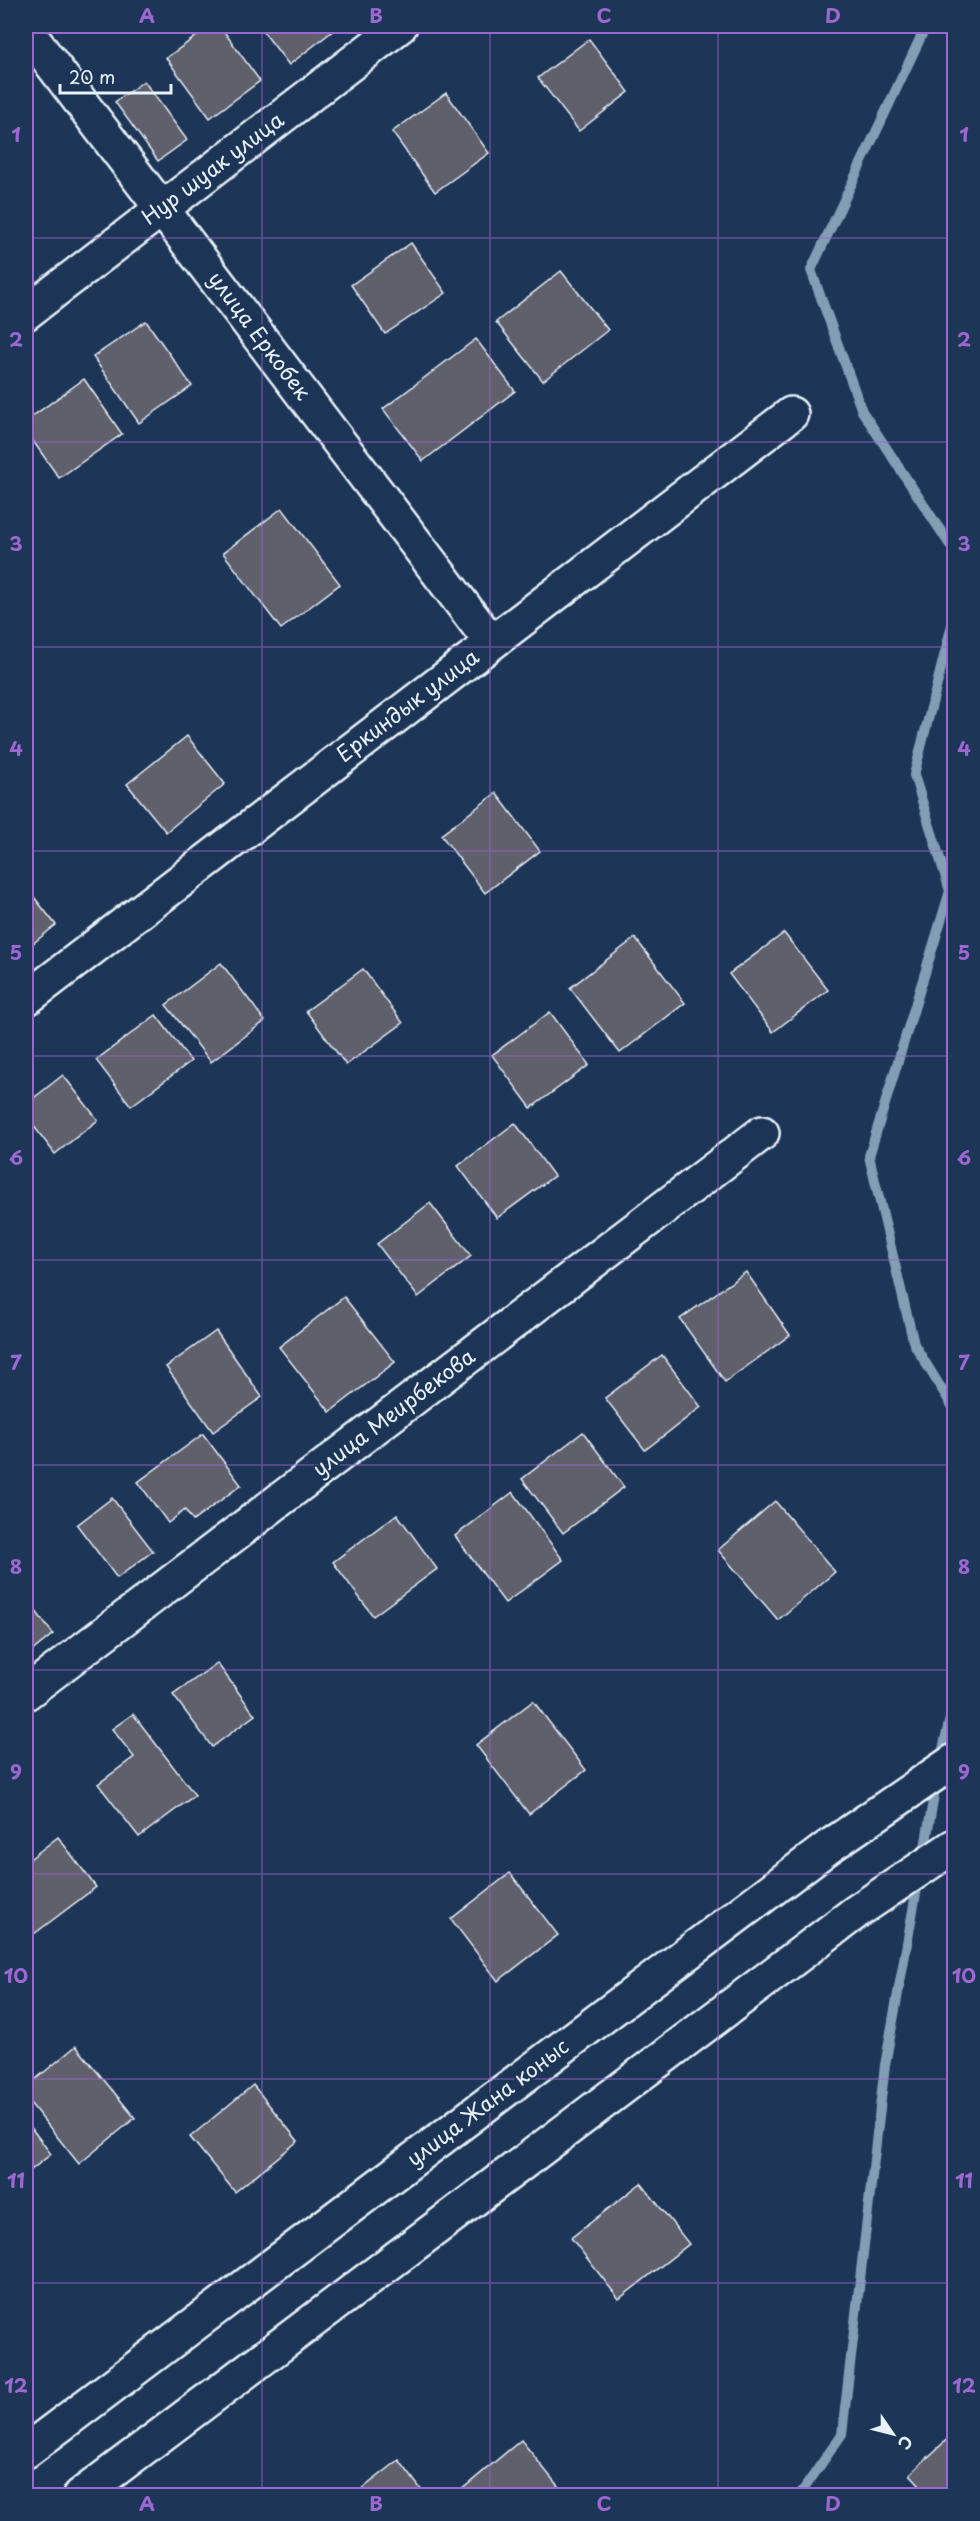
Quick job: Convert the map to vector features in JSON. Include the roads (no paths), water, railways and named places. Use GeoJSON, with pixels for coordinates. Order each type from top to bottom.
{"type":"FeatureCollection","features":[{"type":"Feature","properties":{"kind":"street","name":"Нур шуак улица"},"geometry":{"type":"LineString","coordinates":[[26,313],[400,26]]}},
{"type":"Feature","properties":{"kind":"street","name":"улица Еркобек"},"geometry":{"type":"LineString","coordinates":[[26,30],[491,642]]}},
{"type":"Feature","properties":{"kind":"street","name":"Еркиндык улица"},"geometry":{"type":"LineString","coordinates":[[26,999],[791,414]]}},
{"type":"Feature","properties":{"kind":"street","name":"улица Меирбекова"},"geometry":{"type":"LineString","coordinates":[[26,1693],[762,1133]]}},
{"type":"Feature","properties":{"kind":"street","name":"улица Жана коныс"},"geometry":{"type":"LineString","coordinates":[[26,2451],[827,1848],[954,1761]]}},
{"type":"Feature","properties":{"kind":"street"},"geometry":{"type":"LineString","coordinates":[[80,2496],[856,1912],[954,1846]]}},
{"type":"Feature","properties":{"kind":"waterway"},"geometry":{"type":"LineString","coordinates":[[926,26],[811,270],[862,411],[954,551]]}},
{"type":"Feature","properties":{"kind":"waterway"},"geometry":{"type":"LineString","coordinates":[[954,617],[914,775],[950,891],[869,1156],[914,1344],[954,1409]]}},
{"type":"Feature","properties":{"kind":"waterway"},"geometry":{"type":"LineString","coordinates":[[940,1762],[954,1701]]}},
{"type":"Feature","properties":{"kind":"waterway"},"geometry":{"type":"LineString","coordinates":[[923,1859],[936,1783]]}},
{"type":"Feature","properties":{"kind":"waterway"},"geometry":{"type":"LineString","coordinates":[[799,2496],[842,2434],[885,2065],[919,1877]]}}]}
